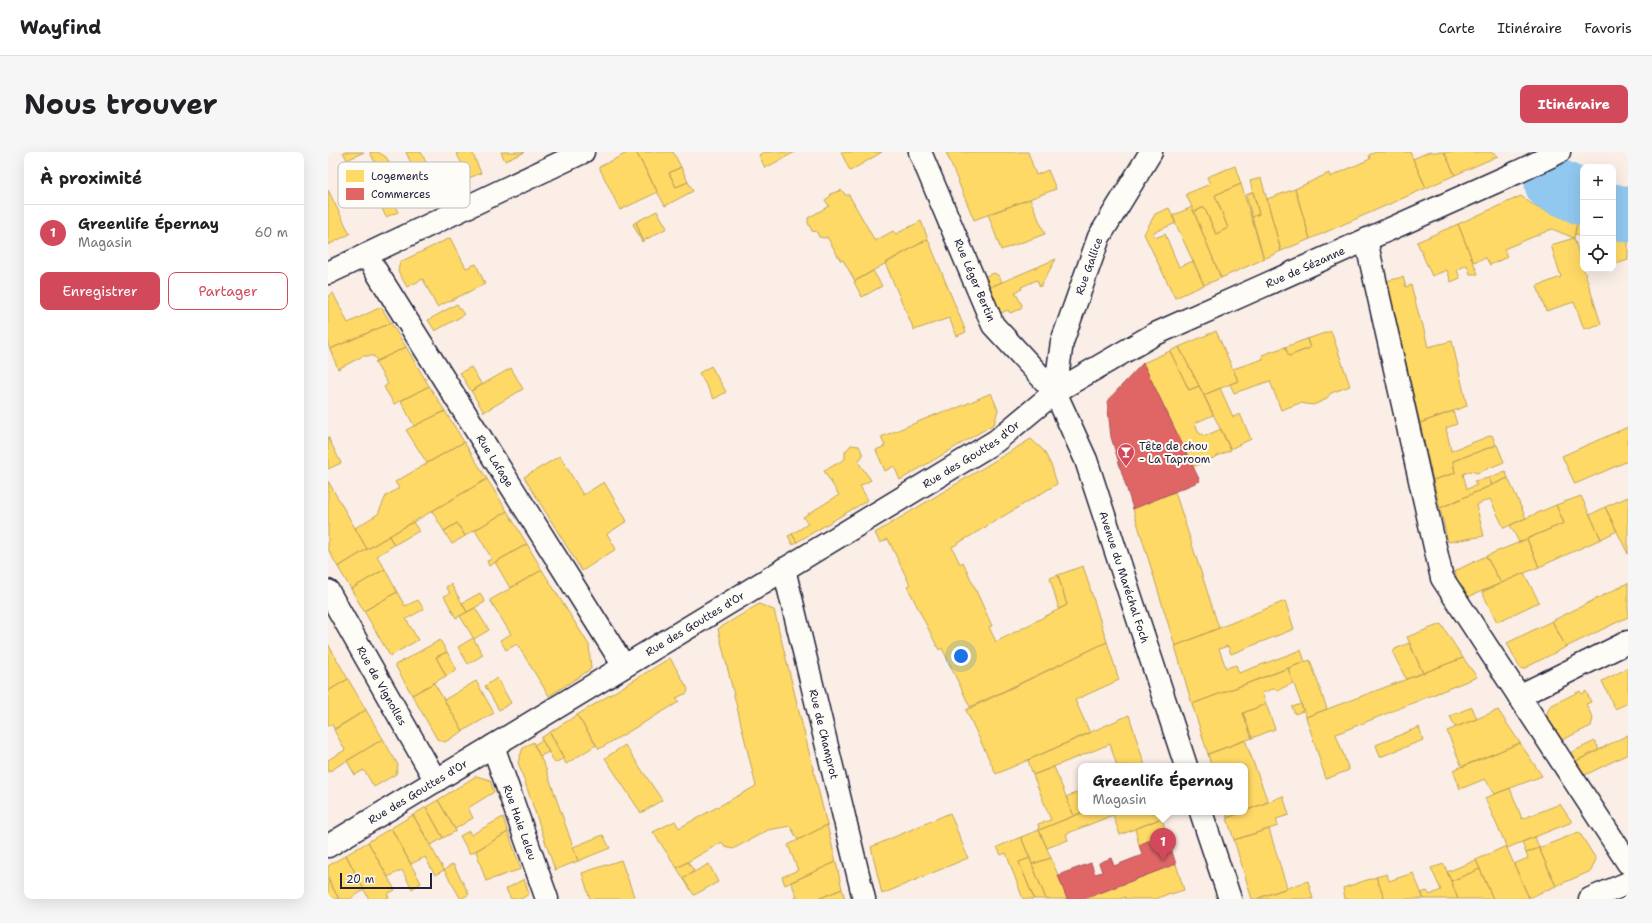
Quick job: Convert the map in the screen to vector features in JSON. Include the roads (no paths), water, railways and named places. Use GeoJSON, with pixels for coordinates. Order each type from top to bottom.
{"type":"FeatureCollection","features":[{"type":"Feature","properties":{"kind":"street"},"geometry":{"type":"LineString","coordinates":[[470,205],[582,152]]}},
{"type":"Feature","properties":{"kind":"street","name":"Rue Léger Bertin"},"geometry":{"type":"LineString","coordinates":[[920,152],[993,325],[1055,392]]}},
{"type":"Feature","properties":{"kind":"street","name":"Rue Gallice"},"geometry":{"type":"LineString","coordinates":[[1055,392],[1062,342],[1100,237],[1151,152]]}},
{"type":"Feature","properties":{"kind":"street","name":"Rue de Sézanne"},"geometry":{"type":"LineString","coordinates":[[1055,392],[1152,335],[1547,159],[1559,152]]}},
{"type":"Feature","properties":{"kind":"street"},"geometry":{"type":"LineString","coordinates":[[328,273],[465,208]]}},
{"type":"Feature","properties":{"kind":"street"},"geometry":{"type":"LineString","coordinates":[[1366,240],[1442,578],[1628,863]]}},
{"type":"Feature","properties":{"kind":"street","name":"Rue Lafage"},"geometry":{"type":"LineString","coordinates":[[366,255],[624,666]]}},
{"type":"Feature","properties":{"kind":"street","name":"Rue des Gouttes d'Or"},"geometry":{"type":"LineString","coordinates":[[328,846],[996,441],[1055,392]]}},
{"type":"Feature","properties":{"kind":"street","name":"Avenue du Maréchal Foch"},"geometry":{"type":"LineString","coordinates":[[1055,392],[1086,460],[1185,763]]}},
{"type":"Feature","properties":{"kind":"street","name":"Rue de Champrot"},"geometry":{"type":"LineString","coordinates":[[784,569],[864,899]]}},
{"type":"Feature","properties":{"kind":"street","name":"Rue de Vignolles"},"geometry":{"type":"LineString","coordinates":[[328,591],[436,780]]}},
{"type":"Feature","properties":{"kind":"street"},"geometry":{"type":"LineString","coordinates":[[1519,696],[1628,642]]}},
{"type":"Feature","properties":{"kind":"street","name":"Rue Haie Leleu"},"geometry":{"type":"LineString","coordinates":[[493,746],[547,899]]}},
{"type":"Feature","properties":{"kind":"street"},"geometry":{"type":"LineString","coordinates":[[1202,815],[1230,899]]}},
{"type":"Feature","properties":{"kind":"street"},"geometry":{"type":"LineString","coordinates":[[1590,899],[1628,883]]}},
{"type":"Feature","properties":{"kind":"waterway"},"geometry":{"type":"LineString","coordinates":[[1552,184],[1580,197]]}},
{"type":"Feature","properties":{"kind":"waterway"},"geometry":{"type":"LineString","coordinates":[[1616,212],[1628,215]]}},
{"type":"Feature","properties":{"kind":"place","name":"Tête de chou - La Taproom"},"geometry":{"type":"Point","coordinates":[1126,467]}},
{"type":"Feature","properties":{"kind":"place","name":"Greenlife Épernay"},"geometry":{"type":"Point","coordinates":[1163,861]}}]}
